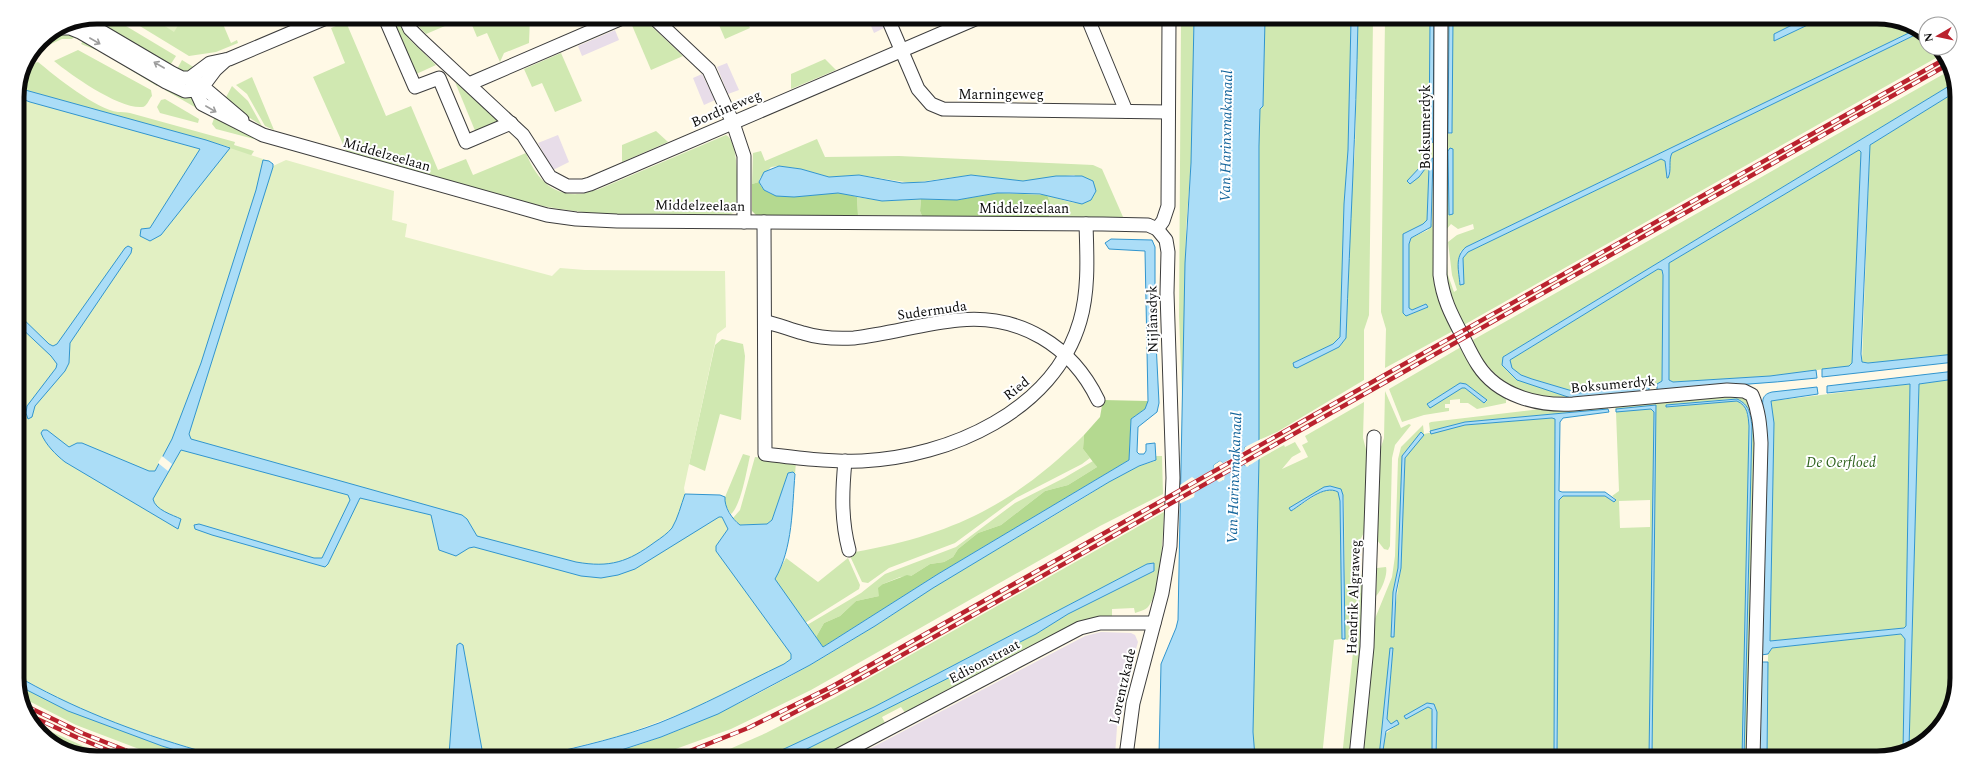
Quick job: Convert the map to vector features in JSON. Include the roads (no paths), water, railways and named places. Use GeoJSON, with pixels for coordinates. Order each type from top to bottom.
{"type":"FeatureCollection","features":[{"type":"Feature","properties":{"kind":"street"},"geometry":{"type":"LineString","coordinates":[[72,29],[176,88],[185,91],[196,83],[210,63],[229,59],[312,24]]}},
{"type":"Feature","properties":{"kind":"street"},"geometry":{"type":"LineString","coordinates":[[388,24],[414,87],[439,78],[450,67]]}},
{"type":"Feature","properties":{"kind":"street","name":"Bordineweg"},"geometry":{"type":"LineString","coordinates":[[409,24],[414,33],[523,135],[550,177],[558,183],[576,186],[590,184],[964,24]]}},
{"type":"Feature","properties":{"kind":"street"},"geometry":{"type":"LineString","coordinates":[[468,84],[608,24]]}},
{"type":"Feature","properties":{"kind":"street"},"geometry":{"type":"LineString","coordinates":[[660,24],[709,70],[733,122],[744,156],[744,222]]}},
{"type":"Feature","properties":{"kind":"street","name":"Marningeweg"},"geometry":{"type":"LineString","coordinates":[[890,24],[922,95],[931,104],[944,109],[1168,112]]}},
{"type":"Feature","properties":{"kind":"street"},"geometry":{"type":"LineString","coordinates":[[1090,24],[1126,111]]}},
{"type":"Feature","properties":{"kind":"street"},"geometry":{"type":"LineString","coordinates":[[1157,228],[1163,221],[1168,206],[1169,24]]}},
{"type":"Feature","properties":{"kind":"street","name":"Boksumerdyk"},"geometry":{"type":"LineString","coordinates":[[1441,24],[1440,275],[1446,305],[1478,365],[1489,378],[1508,391],[1525,399],[1546,404],[1578,404],[1728,390],[1744,392],[1752,395],[1756,404],[1760,418],[1761,443],[1753,751]]}},
{"type":"Feature","properties":{"kind":"street"},"geometry":{"type":"LineString","coordinates":[[90,25],[172,73],[196,83]]}},
{"type":"Feature","properties":{"kind":"street"},"geometry":{"type":"LineString","coordinates":[[439,78],[466,142],[511,124]]}},
{"type":"Feature","properties":{"kind":"street","name":"Middelzeelaan"},"geometry":{"type":"LineString","coordinates":[[196,83],[202,104],[270,137],[547,215],[576,219],[744,222],[1086,224],[1148,225],[1157,228]]}},
{"type":"Feature","properties":{"kind":"street","name":"Ried"},"geometry":{"type":"LineString","coordinates":[[764,222],[765,454],[844,461],[879,459],[912,454],[936,448],[972,434],[1008,414],[1031,397],[1052,376],[1066,355],[1077,329],[1086,287],[1086,224]]}},
{"type":"Feature","properties":{"kind":"street","name":"Nijlânsdyk"},"geometry":{"type":"LineString","coordinates":[[1154,623],[1167,570],[1172,522],[1173,478],[1167,293],[1168,252],[1166,240],[1157,228]]}},
{"type":"Feature","properties":{"kind":"street","name":"Sudermuda"},"geometry":{"type":"LineString","coordinates":[[765,322],[817,336],[843,338],[859,337],[959,320],[994,321],[1034,333],[1066,355],[1085,377],[1098,400]]}},
{"type":"Feature","properties":{"kind":"street","name":"Hendrik Algraweg"},"geometry":{"type":"LineString","coordinates":[[1357,751],[1367,647],[1374,437]]}},
{"type":"Feature","properties":{"kind":"street"},"geometry":{"type":"LineString","coordinates":[[844,461],[842,511],[846,537],[850,550]]}},
{"type":"Feature","properties":{"kind":"street","name":"Edisonstraat"},"geometry":{"type":"LineString","coordinates":[[846,751],[1080,628],[1100,623],[1154,623]]}},
{"type":"Feature","properties":{"kind":"street","name":"Lorentzkade"},"geometry":{"type":"LineString","coordinates":[[1127,751],[1133,703],[1154,623]]}},
{"type":"Feature","properties":{"kind":"water","name":"Van Harinxmakanaal"},"geometry":{"type":"Polygon","coordinates":[[[1194,24],[1265,24],[1263,106],[1260,109],[1259,146],[1259,459],[1253,732],[1255,751],[1159,751],[1161,664],[1178,620],[1185,263],[1191,163],[1194,24]],[[1245,447],[1244,465],[1250,465],[1250,447],[1245,447]],[[1220,461],[1214,465],[1216,480],[1223,480],[1225,465],[1220,461]]]}},
{"type":"Feature","properties":{"kind":"water"},"geometry":{"type":"Polygon","coordinates":[[[1351,24],[1358,24],[1346,338],[1339,347],[1297,368],[1294,367],[1293,363],[1333,344],[1340,337],[1344,204],[1348,150],[1351,24]]]}},
{"type":"Feature","properties":{"kind":"water"},"geometry":{"type":"Polygon","coordinates":[[[1430,24],[1434,24],[1433,142],[1429,144],[1430,24]]]}},
{"type":"Feature","properties":{"kind":"water"},"geometry":{"type":"Polygon","coordinates":[[[1449,24],[1453,24],[1452,133],[1448,133],[1449,24]]]}},
{"type":"Feature","properties":{"kind":"water"},"geometry":{"type":"Polygon","coordinates":[[[1794,24],[1810,24],[1774,41],[1774,34],[1794,24]]]}},
{"type":"Feature","properties":{"kind":"water"},"geometry":{"type":"Polygon","coordinates":[[[1911,32],[1916,35],[1672,153],[1668,178],[1665,161],[1661,159],[1468,252],[1463,258],[1464,284],[1460,285],[1458,264],[1462,251],[1466,247],[1911,32]]]}},
{"type":"Feature","properties":{"kind":"water"},"geometry":{"type":"Polygon","coordinates":[[[1949,86],[1950,95],[1870,145],[1861,354],[1862,362],[1868,363],[1950,355],[1950,363],[1822,377],[1822,369],[1849,366],[1852,363],[1861,152],[1859,150],[1669,263],[1669,380],[1673,382],[1770,376],[1816,370],[1817,378],[1657,391],[1657,384],[1662,381],[1663,275],[1662,270],[1658,269],[1510,360],[1512,368],[1521,375],[1579,393],[1649,385],[1649,392],[1571,398],[1517,380],[1502,365],[1503,357],[1949,86]]]}},
{"type":"Feature","properties":{"kind":"water"},"geometry":{"type":"Polygon","coordinates":[[[25,90],[230,148],[161,235],[150,241],[140,236],[141,229],[150,228],[200,149],[24,100],[25,90]]]}},
{"type":"Feature","properties":{"kind":"water"},"geometry":{"type":"Polygon","coordinates":[[[1450,148],[1453,149],[1453,214],[1449,215],[1448,151],[1450,148]]]}},
{"type":"Feature","properties":{"kind":"water"},"geometry":{"type":"Polygon","coordinates":[[[1433,158],[1431,227],[1411,238],[1409,244],[1409,308],[1412,310],[1426,304],[1428,307],[1406,316],[1403,313],[1403,234],[1423,224],[1427,220],[1429,168],[1425,169],[1419,177],[1410,184],[1407,181],[1421,166],[1433,158]]]}},
{"type":"Feature","properties":{"kind":"water"},"geometry":{"type":"Polygon","coordinates":[[[263,160],[269,161],[273,164],[273,167],[189,434],[191,439],[462,515],[467,519],[477,536],[588,564],[609,564],[627,559],[662,537],[672,528],[685,494],[720,495],[725,497],[729,512],[734,520],[740,525],[767,524],[772,520],[788,473],[793,472],[795,474],[791,528],[781,567],[775,579],[823,647],[938,574],[1129,460],[1131,419],[1145,409],[1148,401],[1145,251],[1109,249],[1105,243],[1111,239],[1152,240],[1155,247],[1155,322],[1159,403],[1157,412],[1138,427],[1137,452],[1139,454],[1144,454],[1146,451],[1146,444],[1155,443],[1156,460],[1139,466],[1109,482],[933,588],[875,626],[810,665],[718,714],[661,737],[618,751],[562,751],[617,737],[659,723],[722,695],[791,659],[791,654],[716,551],[716,546],[728,529],[722,517],[719,517],[635,569],[618,575],[601,578],[581,576],[474,547],[469,548],[456,556],[439,550],[431,515],[360,498],[328,564],[325,567],[212,535],[195,529],[194,525],[199,524],[314,558],[322,558],[350,500],[348,495],[181,450],[153,499],[154,503],[161,509],[181,519],[178,529],[65,462],[45,441],[41,433],[43,430],[47,430],[69,447],[77,443],[82,443],[149,471],[155,471],[172,439],[201,363],[256,190],[263,160]]]}},
{"type":"Feature","properties":{"kind":"water"},"geometry":{"type":"Polygon","coordinates":[[[779,166],[801,169],[829,177],[859,175],[902,183],[925,182],[971,175],[1023,181],[1056,176],[1082,176],[1093,181],[1096,191],[1091,200],[1082,204],[1040,194],[1009,193],[997,193],[957,200],[921,199],[882,201],[838,193],[794,197],[776,196],[764,190],[759,182],[764,172],[779,166]]]}},
{"type":"Feature","properties":{"kind":"water"},"geometry":{"type":"Polygon","coordinates":[[[128,246],[132,248],[131,253],[70,343],[69,363],[65,371],[35,406],[32,417],[28,419],[26,413],[27,406],[56,368],[57,364],[51,356],[24,331],[24,320],[49,344],[53,346],[57,344],[125,248],[128,246]]]}},
{"type":"Feature","properties":{"kind":"water"},"geometry":{"type":"Polygon","coordinates":[[[1950,372],[1950,380],[1919,384],[1909,744],[1903,746],[1905,639],[1901,634],[1772,648],[1768,654],[1761,655],[1763,398],[1768,393],[1772,392],[1817,387],[1818,394],[1771,401],[1774,423],[1770,641],[1904,628],[1906,626],[1910,384],[1827,393],[1827,386],[1950,372]]]}},
{"type":"Feature","properties":{"kind":"water"},"geometry":{"type":"Polygon","coordinates":[[[1460,383],[1466,384],[1487,400],[1484,403],[1465,388],[1462,388],[1430,408],[1427,404],[1460,383]]]}},
{"type":"Feature","properties":{"kind":"water"},"geometry":{"type":"Polygon","coordinates":[[[1737,399],[1745,404],[1750,414],[1752,426],[1744,751],[1742,751],[1748,415],[1743,405],[1737,401],[1666,407],[1666,405],[1737,399]]]}},
{"type":"Feature","properties":{"kind":"water"},"geometry":{"type":"Polygon","coordinates":[[[1656,405],[1652,751],[1649,751],[1654,412],[1651,409],[1616,412],[1616,409],[1656,405]]]}},
{"type":"Feature","properties":{"kind":"water"},"geometry":{"type":"Polygon","coordinates":[[[1608,409],[1609,412],[1563,418],[1560,422],[1559,491],[1605,492],[1616,500],[1614,502],[1605,496],[1563,496],[1559,500],[1557,751],[1554,751],[1555,419],[1465,425],[1431,434],[1430,431],[1465,422],[1608,409]]]}},
{"type":"Feature","properties":{"kind":"water"},"geometry":{"type":"Polygon","coordinates":[[[1421,432],[1424,435],[1405,458],[1401,568],[1396,593],[1394,637],[1391,637],[1393,592],[1398,568],[1402,456],[1421,432]]]}},
{"type":"Feature","properties":{"kind":"water"},"geometry":{"type":"Polygon","coordinates":[[[1330,486],[1341,489],[1343,495],[1345,639],[1342,639],[1340,501],[1338,492],[1327,490],[1320,492],[1291,511],[1289,508],[1324,487],[1330,486]]]}},
{"type":"Feature","properties":{"kind":"water"},"geometry":{"type":"Polygon","coordinates":[[[1154,563],[1154,571],[1068,614],[1036,634],[803,751],[780,751],[874,707],[1147,564],[1154,563]]]}},
{"type":"Feature","properties":{"kind":"water"},"geometry":{"type":"Polygon","coordinates":[[[460,643],[463,645],[482,751],[449,751],[457,645],[460,643]]]}},
{"type":"Feature","properties":{"kind":"water"},"geometry":{"type":"Polygon","coordinates":[[[1390,648],[1393,648],[1387,719],[1391,724],[1397,720],[1399,724],[1386,731],[1383,751],[1380,751],[1390,648]]]}},
{"type":"Feature","properties":{"kind":"water"},"geometry":{"type":"Polygon","coordinates":[[[1761,662],[1768,662],[1767,751],[1758,751],[1761,662]]]}},
{"type":"Feature","properties":{"kind":"water"},"geometry":{"type":"Polygon","coordinates":[[[24,680],[69,703],[115,723],[201,751],[178,751],[68,711],[25,689],[24,680]]]}},
{"type":"Feature","properties":{"kind":"water"},"geometry":{"type":"Polygon","coordinates":[[[1427,703],[1434,704],[1437,712],[1436,751],[1432,751],[1432,709],[1428,707],[1406,719],[1404,716],[1427,703]]]}},
{"type":"Feature","properties":{"kind":"railway"},"geometry":{"type":"LineString","coordinates":[[690,751],[748,728],[833,686],[1941,61]]}},
{"type":"Feature","properties":{"kind":"railway"},"geometry":{"type":"LineString","coordinates":[[782,719],[863,677],[1943,67]]}},
{"type":"Feature","properties":{"kind":"railway"},"geometry":{"type":"LineString","coordinates":[[31,708],[82,733],[127,751]]}},
{"type":"Feature","properties":{"kind":"railway"},"geometry":{"type":"LineString","coordinates":[[36,718],[110,751]]}},
{"type":"Feature","properties":{"kind":"park label","name":"De Oerfloed"},"geometry":{"type":"Point","coordinates":[1841,462]}}]}
